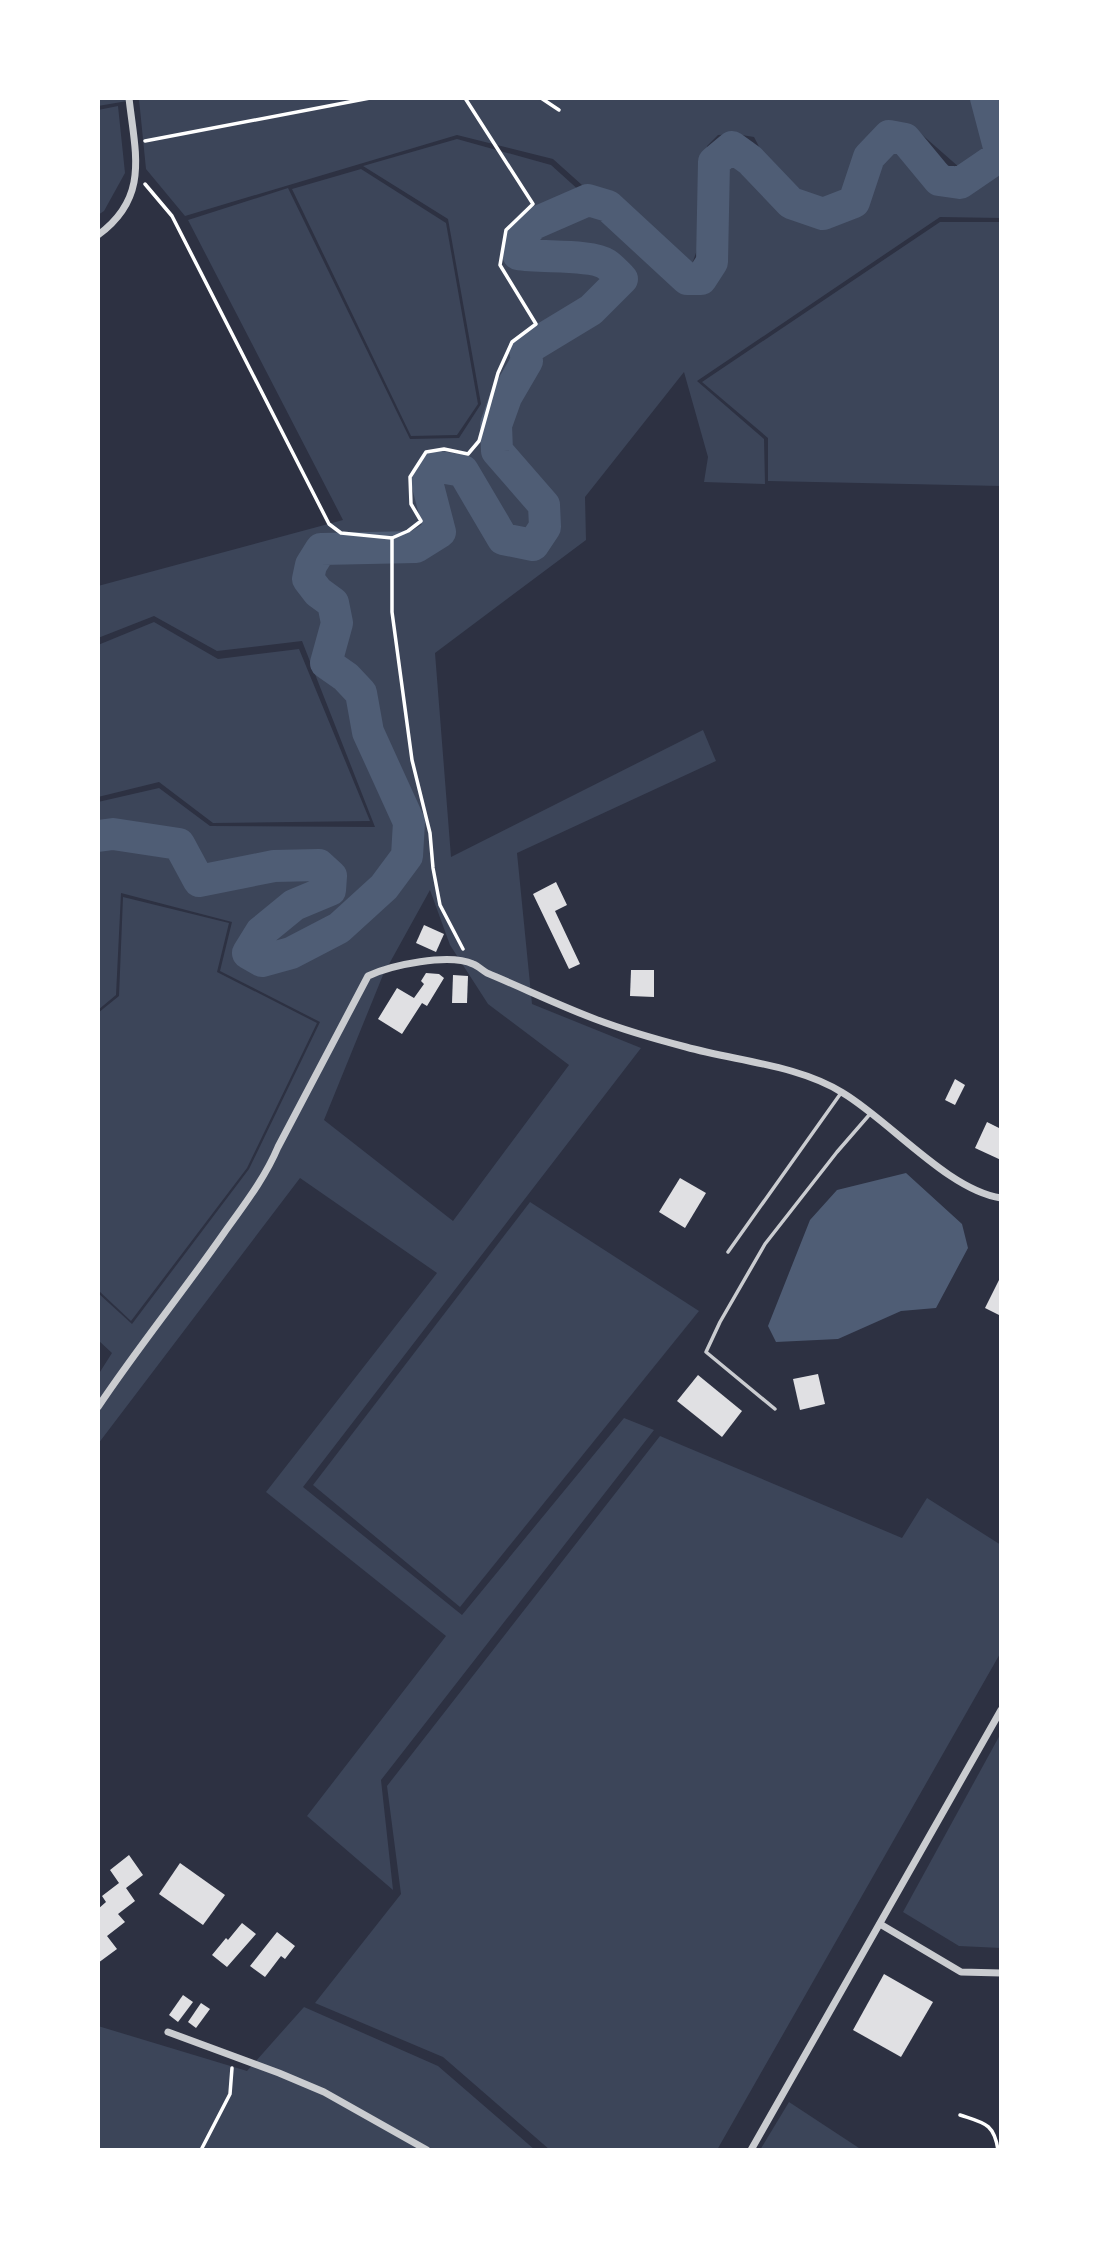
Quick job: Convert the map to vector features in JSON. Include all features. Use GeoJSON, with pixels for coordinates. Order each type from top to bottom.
{"type":"FeatureCollection","features":[{"type":"Feature","properties":{"kind":"street"},"geometry":{"type":"LineString","coordinates":[[98,235],[112,225],[127,203],[137,174],[129,98]]}},
{"type":"Feature","properties":{"kind":"street"},"geometry":{"type":"LineString","coordinates":[[98,1407],[270,1167],[368,976],[384,969],[433,960],[471,962],[487,973],[595,1019],[696,1050],[804,1075],[842,1091],[938,1166],[975,1190],[1001,1198]]}},
{"type":"Feature","properties":{"kind":"street"},"geometry":{"type":"LineString","coordinates":[[751,2150],[1001,1710]]}},
{"type":"Feature","properties":{"kind":"street"},"geometry":{"type":"LineString","coordinates":[[880,1924],[961,1972],[1001,1973]]}},
{"type":"Feature","properties":{"kind":"street"},"geometry":{"type":"LineString","coordinates":[[168,2032],[234,2055],[324,2092],[428,2150]]}},
{"type":"Feature","properties":{"kind":"lane"},"geometry":{"type":"LineString","coordinates":[[729,1252],[842,1091]]}},
{"type":"Feature","properties":{"kind":"lane"},"geometry":{"type":"LineString","coordinates":[[775,1409],[706,1352],[765,1244],[837,1152],[872,1113]]}},
{"type":"Feature","properties":{"kind":"path"},"geometry":{"type":"LineString","coordinates":[[134,144],[370,98]]}},
{"type":"Feature","properties":{"kind":"path"},"geometry":{"type":"LineString","coordinates":[[137,174],[172,216],[329,524],[341,533],[391,538],[408,531],[421,521],[411,504],[410,477],[426,452],[444,449],[468,454],[479,442],[498,373],[512,342],[536,324],[500,265],[506,230],[533,204],[465,98]]}},
{"type":"Feature","properties":{"kind":"path"},"geometry":{"type":"LineString","coordinates":[[541,98],[559,110]]}},
{"type":"Feature","properties":{"kind":"path"},"geometry":{"type":"LineString","coordinates":[[391,538],[392,612],[412,760],[430,833],[440,905],[471,962]]}},
{"type":"Feature","properties":{"kind":"path"},"geometry":{"type":"LineString","coordinates":[[201,2150],[230,2094],[234,2055]]}},
{"type":"Feature","properties":{"kind":"path"},"geometry":{"type":"LineString","coordinates":[[960,2115],[987,2124],[996,2135],[998,2150]]}},
{"type":"Feature","properties":{"kind":"shaded area"},"geometry":{"type":"Polygon","coordinates":[[[98,98],[982,98],[994,141],[982,165],[960,168],[919,132],[909,131],[873,154],[857,169],[839,197],[826,203],[811,201],[768,164],[754,137],[718,135],[707,146],[704,231],[689,272],[650,246],[553,159],[457,135],[185,216],[146,169],[139,99],[98,106],[98,98]]]}},
{"type":"Feature","properties":{"kind":"shaded area"},"geometry":{"type":"Polygon","coordinates":[[[987,98],[1001,98],[1001,218],[940,217],[697,381],[764,439],[765,484],[704,482],[708,457],[684,372],[585,497],[586,540],[435,653],[451,857],[703,730],[716,761],[517,853],[532,1004],[641,1048],[303,1487],[462,1615],[624,1418],[654,1430],[381,1780],[393,1890],[307,1816],[446,1636],[266,1492],[437,1273],[300,1178],[98,1444],[98,1375],[112,1353],[98,1340],[98,1293],[132,1324],[249,1169],[320,1022],[220,971],[232,922],[121,893],[116,995],[98,1010],[98,802],[159,788],[210,826],[375,827],[302,641],[217,651],[154,616],[98,638],[98,586],[343,520],[188,220],[288,188],[410,439],[459,438],[481,404],[448,219],[363,166],[457,139],[551,165],[642,247],[691,276],[707,238],[711,147],[729,139],[753,142],[763,168],[798,198],[823,209],[839,202],[858,172],[910,136],[957,172],[984,172],[999,134],[987,98]],[[430,890],[383,975],[324,1120],[453,1221],[569,1065],[488,1004],[450,945],[430,890]]]}},
{"type":"Feature","properties":{"kind":"shaded area"},"geometry":{"type":"Polygon","coordinates":[[[118,106],[125,173],[104,211],[98,215],[98,110],[118,106]]]}},
{"type":"Feature","properties":{"kind":"shaded area"},"geometry":{"type":"Polygon","coordinates":[[[361,169],[446,223],[478,404],[457,435],[411,436],[292,189],[361,169]]]}},
{"type":"Feature","properties":{"kind":"shaded area"},"geometry":{"type":"Polygon","coordinates":[[[940,222],[1001,222],[1001,486],[768,481],[768,438],[702,382],[940,222]]]}},
{"type":"Feature","properties":{"kind":"shaded area"},"geometry":{"type":"Polygon","coordinates":[[[154,622],[218,659],[299,649],[370,821],[213,823],[159,782],[98,797],[98,645],[154,622]]]}},
{"type":"Feature","properties":{"kind":"shaded area"},"geometry":{"type":"Polygon","coordinates":[[[123,897],[229,923],[217,972],[317,1023],[247,1168],[131,1321],[98,1290],[98,1013],[119,996],[123,897]]]}},
{"type":"Feature","properties":{"kind":"shaded area"},"geometry":{"type":"Polygon","coordinates":[[[906,1173],[962,1224],[968,1248],[936,1308],[901,1311],[838,1339],[776,1342],[768,1326],[810,1220],[837,1190],[906,1173]]]}},
{"type":"Feature","properties":{"kind":"shaded area"},"geometry":{"type":"Polygon","coordinates":[[[530,1202],[699,1311],[460,1607],[313,1485],[530,1202]]]}},
{"type":"Feature","properties":{"kind":"shaded area"},"geometry":{"type":"Polygon","coordinates":[[[660,1436],[902,1538],[927,1498],[1001,1545],[1001,1652],[717,2150],[550,2150],[443,2057],[315,2003],[401,1894],[387,1786],[660,1436]]]}},
{"type":"Feature","properties":{"kind":"shaded area"},"geometry":{"type":"Polygon","coordinates":[[[1001,1733],[1001,1948],[959,1946],[903,1912],[1001,1733]]]}},
{"type":"Feature","properties":{"kind":"shaded area"},"geometry":{"type":"Polygon","coordinates":[[[304,2007],[438,2066],[535,2150],[98,2150],[98,2026],[247,2071],[304,2007]]]}},
{"type":"Feature","properties":{"kind":"shaded area"},"geometry":{"type":"Polygon","coordinates":[[[789,2102],[862,2150],[760,2150],[789,2102]]]}},
{"type":"Feature","properties":{"kind":"building"},"geometry":{"type":"Polygon","coordinates":[[[556,882],[567,905],[555,911],[580,964],[569,969],[533,894],[556,882]]]}},
{"type":"Feature","properties":{"kind":"building"},"geometry":{"type":"Polygon","coordinates":[[[424,925],[444,934],[436,952],[416,943],[424,925]]]}},
{"type":"Feature","properties":{"kind":"building"},"geometry":{"type":"Polygon","coordinates":[[[631,970],[654,970],[654,997],[630,996],[631,970]]]}},
{"type":"Feature","properties":{"kind":"building"},"geometry":{"type":"Polygon","coordinates":[[[426,973],[439,974],[444,978],[427,1006],[422,1003],[402,1034],[378,1019],[397,988],[414,998],[424,984],[421,981],[426,973]]]}},
{"type":"Feature","properties":{"kind":"building"},"geometry":{"type":"Polygon","coordinates":[[[453,975],[468,976],[467,1003],[452,1003],[453,975]]]}},
{"type":"Feature","properties":{"kind":"building"},"geometry":{"type":"Polygon","coordinates":[[[955,1079],[965,1085],[955,1105],[945,1100],[955,1079]]]}},
{"type":"Feature","properties":{"kind":"building"},"geometry":{"type":"Polygon","coordinates":[[[987,1122],[1001,1129],[1001,1160],[975,1148],[987,1122]]]}},
{"type":"Feature","properties":{"kind":"building"},"geometry":{"type":"Polygon","coordinates":[[[680,1178],[706,1193],[685,1228],[659,1212],[680,1178]]]}},
{"type":"Feature","properties":{"kind":"building"},"geometry":{"type":"Polygon","coordinates":[[[1001,1276],[1001,1316],[985,1308],[1001,1276]]]}},
{"type":"Feature","properties":{"kind":"building"},"geometry":{"type":"Polygon","coordinates":[[[818,1374],[825,1404],[800,1410],[793,1379],[818,1374]]]}},
{"type":"Feature","properties":{"kind":"building"},"geometry":{"type":"Polygon","coordinates":[[[698,1375],[742,1411],[722,1437],[677,1401],[698,1375]]]}},
{"type":"Feature","properties":{"kind":"building"},"geometry":{"type":"Polygon","coordinates":[[[129,1855],[143,1875],[126,1888],[135,1901],[118,1914],[125,1922],[107,1936],[117,1949],[98,1963],[98,1909],[106,1902],[102,1896],[119,1883],[110,1870],[129,1855]]]}},
{"type":"Feature","properties":{"kind":"building"},"geometry":{"type":"Polygon","coordinates":[[[180,1863],[225,1895],[203,1925],[159,1894],[180,1863]]]}},
{"type":"Feature","properties":{"kind":"building"},"geometry":{"type":"Polygon","coordinates":[[[242,1923],[256,1934],[227,1967],[212,1955],[242,1923]]]}},
{"type":"Feature","properties":{"kind":"building"},"geometry":{"type":"Polygon","coordinates":[[[277,1932],[295,1946],[285,1959],[281,1956],[265,1977],[250,1966],[277,1932]]]}},
{"type":"Feature","properties":{"kind":"building"},"geometry":{"type":"Polygon","coordinates":[[[884,1974],[933,2002],[901,2057],[853,2030],[884,1974]]]}},
{"type":"Feature","properties":{"kind":"building"},"geometry":{"type":"Polygon","coordinates":[[[183,1995],[193,2002],[178,2022],[169,2015],[183,1995]]]}},
{"type":"Feature","properties":{"kind":"building"},"geometry":{"type":"Polygon","coordinates":[[[201,2003],[210,2009],[196,2028],[188,2022],[201,2003]]]}},
{"type":"Feature","properties":{"kind":"waterway"},"geometry":{"type":"LineString","coordinates":[[98,836],[113,834],[179,844],[199,881],[274,866],[319,865],[331,876],[330,890],[294,905],[261,932],[248,953],[262,961],[291,953],[339,928],[384,887],[407,856],[409,822],[368,732],[361,693],[346,677],[326,663],[337,623],[333,603],[318,592],[308,579],[311,565],[321,549],[416,547],[440,532],[426,478],[434,466],[463,471],[503,539],[533,545],[545,527],[544,505],[497,451],[496,425],[506,397],[527,361],[525,350],[591,310],[622,279],[599,261],[518,254],[520,238],[533,224],[588,200],[608,206],[687,279],[701,279],[712,262],[714,162],[732,147],[750,160],[791,203],[823,214],[854,202],[869,157],[889,136],[905,139],[939,180],[960,183],[1001,155],[986,98]]}}]}
